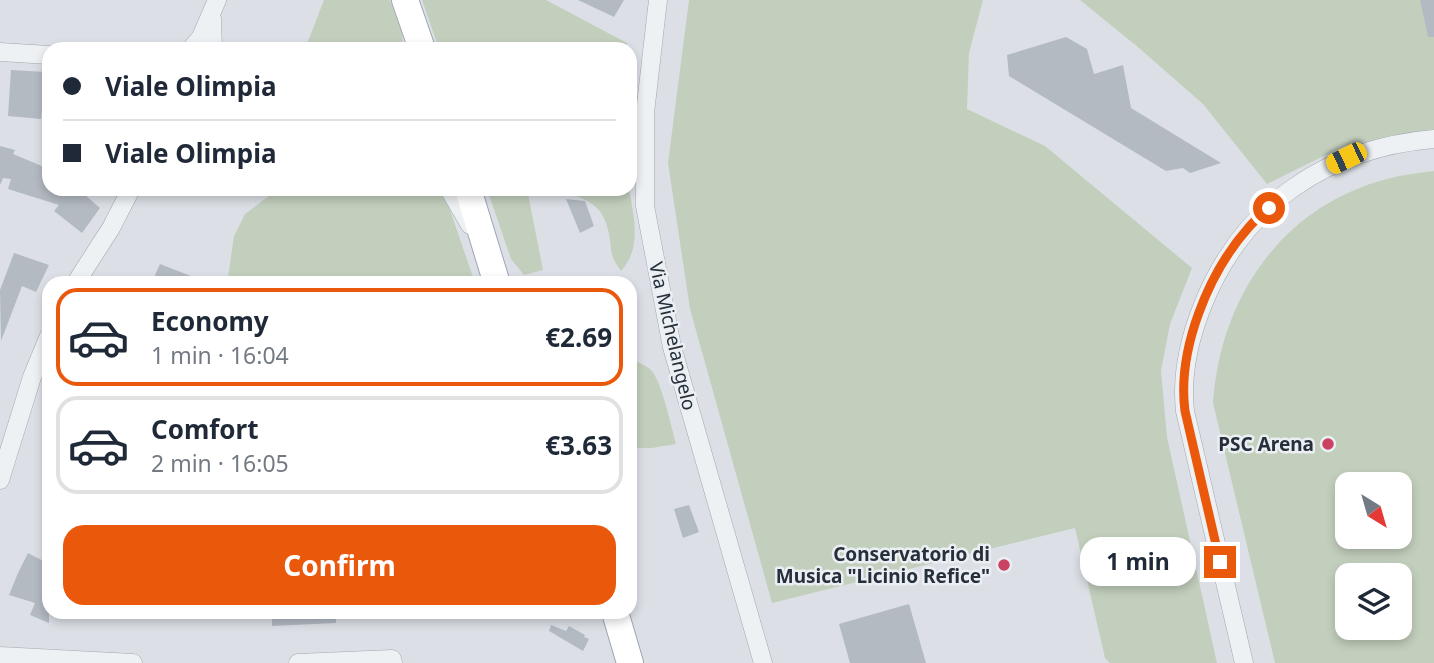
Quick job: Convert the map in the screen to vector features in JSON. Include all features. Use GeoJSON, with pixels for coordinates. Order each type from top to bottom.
{"type":"FeatureCollection","features":[{"type":"Feature","properties":{"kind":"main road"},"geometry":{"type":"LineString","coordinates":[[405,0],[417,41]]}},
{"type":"Feature","properties":{"kind":"main road"},"geometry":{"type":"LineString","coordinates":[[470,196],[495,276]]}},
{"type":"Feature","properties":{"kind":"main road"},"geometry":{"type":"LineString","coordinates":[[617,619],[630,663]]}},
{"type":"Feature","properties":{"kind":"street","name":"Via Michelangelo"},"geometry":{"type":"LineString","coordinates":[[658,0],[645,113],[645,206],[671,346],[763,663]]}},
{"type":"Feature","properties":{"kind":"street"},"geometry":{"type":"LineString","coordinates":[[197,42],[214,6]]}},
{"type":"Feature","properties":{"kind":"street"},"geometry":{"type":"LineString","coordinates":[[212,42],[214,6]]}},
{"type":"Feature","properties":{"kind":"street"},"geometry":{"type":"LineString","coordinates":[[0,52],[42,55]]}},
{"type":"Feature","properties":{"kind":"street"},"geometry":{"type":"LineString","coordinates":[[1244,663],[1185,411],[1185,371],[1195,325],[1217,274],[1231,251],[1249,227],[1292,188],[1346,158],[1401,143],[1434,139]]}},
{"type":"Feature","properties":{"kind":"street"},"geometry":{"type":"LineString","coordinates":[[80,276],[117,218],[128,196]]}},
{"type":"Feature","properties":{"kind":"street"},"geometry":{"type":"LineString","coordinates":[[453,196],[494,276]]}},
{"type":"Feature","properties":{"kind":"street"},"geometry":{"type":"LineString","coordinates":[[0,480],[42,353]]}},
{"type":"Feature","properties":{"kind":"street"},"geometry":{"type":"LineString","coordinates":[[0,656],[49,661],[133,663]]}},
{"type":"Feature","properties":{"kind":"street"},"geometry":{"type":"LineString","coordinates":[[298,663],[392,661]]}},
{"type":"Feature","properties":{"kind":"green space"},"geometry":{"type":"Polygon","coordinates":[[[324,0],[390,0],[403,42],[308,42],[324,0]]]}},
{"type":"Feature","properties":{"kind":"green space"},"geometry":{"type":"Polygon","coordinates":[[[422,0],[546,0],[625,42],[437,42],[422,0]]]}},
{"type":"Feature","properties":{"kind":"green space"},"geometry":{"type":"Polygon","coordinates":[[[689,0],[983,0],[969,53],[967,109],[1045,146],[1192,268],[1170,324],[1161,371],[1167,437],[1217,663],[1110,663],[1105,658],[1075,528],[772,603],[690,309],[668,163],[689,0]]]}},
{"type":"Feature","properties":{"kind":"green space"},"geometry":{"type":"Polygon","coordinates":[[[1080,0],[1434,0],[1434,129],[1344,146],[1267,184],[1203,104],[1080,0]]]}},
{"type":"Feature","properties":{"kind":"green space","name":"PSC Arena"},"geometry":{"type":"Polygon","coordinates":[[[1434,171],[1434,663],[1275,663],[1213,403],[1218,364],[1228,327],[1243,293],[1263,262],[1288,234],[1316,211],[1350,192],[1404,175],[1434,171]]]}},
{"type":"Feature","properties":{"kind":"green space"},"geometry":{"type":"Polygon","coordinates":[[[269,196],[443,196],[473,276],[228,276],[234,236],[245,214],[269,196]]]}},
{"type":"Feature","properties":{"kind":"green space"},"geometry":{"type":"Polygon","coordinates":[[[489,196],[528,196],[543,270],[524,275],[511,259],[489,196]]]}},
{"type":"Feature","properties":{"kind":"green space"},"geometry":{"type":"Polygon","coordinates":[[[576,196],[630,196],[634,243],[628,262],[621,271],[612,256],[604,217],[592,204],[576,196]]]}},
{"type":"Feature","properties":{"kind":"green space"},"geometry":{"type":"Polygon","coordinates":[[[637,362],[649,369],[659,383],[676,444],[637,448],[637,362]]]}},
{"type":"Feature","properties":{"kind":"building"},"geometry":{"type":"Polygon","coordinates":[[[578,0],[624,0],[614,17],[578,0]]]}},
{"type":"Feature","properties":{"kind":"building"},"geometry":{"type":"Polygon","coordinates":[[[1420,0],[1434,0],[1434,37],[1428,37],[1420,0]]]}},
{"type":"Feature","properties":{"kind":"building"},"geometry":{"type":"Polygon","coordinates":[[[1066,37],[1087,49],[1094,74],[1123,65],[1131,108],[1221,163],[1190,173],[1183,168],[1166,171],[1009,76],[1007,55],[1066,37]]]}},
{"type":"Feature","properties":{"kind":"building"},"geometry":{"type":"Polygon","coordinates":[[[11,70],[42,72],[41,119],[8,116],[11,70]]]}},
{"type":"Feature","properties":{"kind":"building"},"geometry":{"type":"Polygon","coordinates":[[[0,146],[15,150],[13,154],[42,166],[42,196],[86,196],[100,208],[82,233],[54,211],[59,205],[8,189],[11,179],[3,178],[0,185],[0,146]]]}},
{"type":"Feature","properties":{"kind":"building"},"geometry":{"type":"Polygon","coordinates":[[[566,199],[585,201],[594,226],[580,233],[566,199]]]}},
{"type":"Feature","properties":{"kind":"building"},"geometry":{"type":"Polygon","coordinates":[[[14,253],[49,265],[36,292],[22,286],[1,341],[0,290],[14,253]]]}},
{"type":"Feature","properties":{"kind":"building"},"geometry":{"type":"Polygon","coordinates":[[[160,264],[191,276],[155,276],[160,264]]]}},
{"type":"Feature","properties":{"kind":"building"},"geometry":{"type":"Polygon","coordinates":[[[689,505],[699,532],[683,538],[674,509],[689,505]]]}},
{"type":"Feature","properties":{"kind":"building"},"geometry":{"type":"Polygon","coordinates":[[[28,553],[42,560],[42,619],[49,619],[49,623],[30,615],[35,603],[9,595],[28,553]]]}},
{"type":"Feature","properties":{"kind":"building"},"geometry":{"type":"Polygon","coordinates":[[[909,604],[926,663],[850,663],[839,624],[909,604]]]}},
{"type":"Feature","properties":{"kind":"building"},"geometry":{"type":"Polygon","coordinates":[[[272,619],[336,619],[336,623],[272,626],[272,619]]]}},
{"type":"Feature","properties":{"kind":"building"},"geometry":{"type":"Polygon","coordinates":[[[551,625],[566,631],[569,626],[585,635],[584,637],[589,639],[583,651],[549,631],[551,625]]]}},
{"type":"Feature","properties":{"kind":"place","name":"PSC Arena"},"geometry":{"type":"Point","coordinates":[1328,444]}},
{"type":"Feature","properties":{"kind":"place","name":"Conservatorio di Musica \"Licinio Refice\""},"geometry":{"type":"Point","coordinates":[1004,565]}},
{"type":"Feature","properties":{"kind":"route"},"geometry":{"type":"LineString","coordinates":[[1220,562],[1185,411],[1185,371],[1195,325],[1217,274],[1249,227],[1269,208]]}}]}
